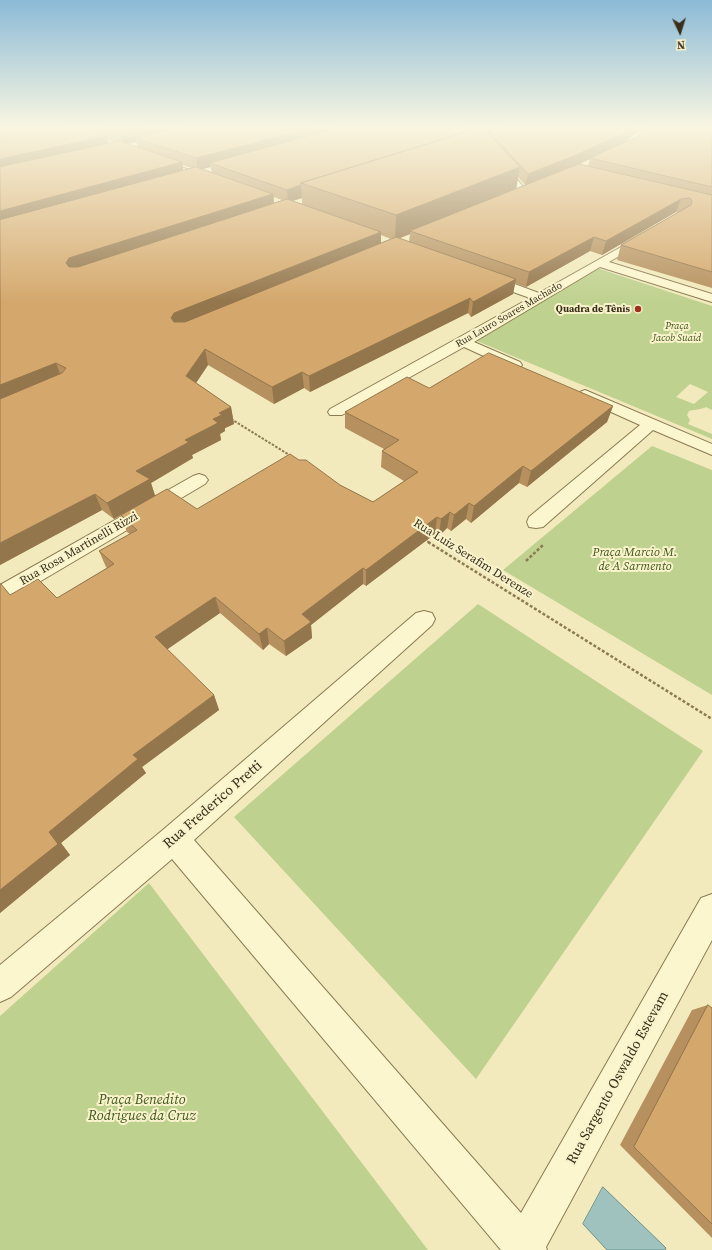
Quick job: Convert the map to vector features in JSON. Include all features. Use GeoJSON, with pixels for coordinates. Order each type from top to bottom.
{"type":"FeatureCollection","features":[{"type":"Feature","properties":{"kind":"street"},"geometry":{"type":"LineString","coordinates":[[513,185],[519,194],[536,187]]}},
{"type":"Feature","properties":{"kind":"street","name":"Rua Lauro Soares Machado"},"geometry":{"type":"LineString","coordinates":[[336,412],[463,342],[539,296],[654,231]]}},
{"type":"Feature","properties":{"kind":"street"},"geometry":{"type":"LineString","coordinates":[[599,262],[712,298]]}},
{"type":"Feature","properties":{"kind":"street"},"geometry":{"type":"LineString","coordinates":[[475,274],[539,296]]}},
{"type":"Feature","properties":{"kind":"street"},"geometry":{"type":"LineString","coordinates":[[463,342],[528,370]]}},
{"type":"Feature","properties":{"kind":"street"},"geometry":{"type":"LineString","coordinates":[[571,389],[712,450]]}},
{"type":"Feature","properties":{"kind":"street"},"geometry":{"type":"LineString","coordinates":[[536,522],[651,424]]}},
{"type":"Feature","properties":{"kind":"street","name":"Rua Rosa Martinelli Rizzi"},"geometry":{"type":"LineString","coordinates":[[0,595],[198,480]]}},
{"type":"Feature","properties":{"kind":"street","name":"Rua Frederico Pretti"},"geometry":{"type":"LineString","coordinates":[[0,986],[174,839],[424,619]]}},
{"type":"Feature","properties":{"kind":"street"},"geometry":{"type":"LineString","coordinates":[[174,839],[525,1248]]}},
{"type":"Feature","properties":{"kind":"street","name":"Rua Sargento Oswaldo Estevam"},"geometry":{"type":"LineString","coordinates":[[525,1248],[712,909]]}},
{"type":"Feature","properties":{"kind":"path"},"geometry":{"type":"LineString","coordinates":[[231,419],[292,457]]}},
{"type":"Feature","properties":{"kind":"path","name":"Rua Luiz Serafim Derenze"},"geometry":{"type":"LineString","coordinates":[[420,537],[712,719]]}},
{"type":"Feature","properties":{"kind":"green space","name":"Praça Jacob Suaid"},"geometry":{"type":"Polygon","coordinates":[[[597,268],[712,306],[712,410],[706,407],[689,411],[687,415],[690,420],[688,424],[712,434],[712,439],[472,339],[597,268]],[[690,384],[676,397],[694,404],[708,392],[690,384]]]}},
{"type":"Feature","properties":{"kind":"green space","name":"Praça Marcio M. de A Sarmento"},"geometry":{"type":"Polygon","coordinates":[[[652,446],[712,470],[712,695],[503,570],[652,446]]]}},
{"type":"Feature","properties":{"kind":"green space"},"geometry":{"type":"Polygon","coordinates":[[[478,604],[703,751],[476,1079],[234,817],[478,604]]]}},
{"type":"Feature","properties":{"kind":"green space","name":"Praça Benedito Rodrigues da Cruz"},"geometry":{"type":"Polygon","coordinates":[[[149,883],[428,1250],[0,1250],[0,1016],[149,883]]]}},
{"type":"Feature","properties":{"kind":"water"},"geometry":{"type":"Polygon","coordinates":[[[603,1187],[666,1248],[665,1250],[607,1250],[583,1224],[603,1187]]]}},
{"type":"Feature","properties":{"kind":"building"},"geometry":{"type":"Polygon","coordinates":[[[0,185],[95,185],[0,211],[0,185]]]}},
{"type":"Feature","properties":{"kind":"building"},"geometry":{"type":"Polygon","coordinates":[[[128,185],[248,185],[273,194],[69,258],[66,263],[69,267],[78,267],[287,199],[381,232],[174,313],[171,318],[174,322],[185,322],[396,237],[516,279],[473,302],[470,298],[309,376],[302,372],[272,387],[205,349],[186,376],[231,407],[219,413],[222,415],[213,419],[218,423],[185,440],[189,442],[136,471],[150,479],[107,503],[95,494],[0,543],[0,399],[62,373],[66,368],[56,363],[0,385],[0,220],[128,185]]]}},
{"type":"Feature","properties":{"kind":"building"},"geometry":{"type":"Polygon","coordinates":[[[274,185],[300,185],[287,190],[274,185]]]}},
{"type":"Feature","properties":{"kind":"building"},"geometry":{"type":"Polygon","coordinates":[[[308,185],[473,185],[396,215],[308,185]]]}},
{"type":"Feature","properties":{"kind":"building"},"geometry":{"type":"Polygon","coordinates":[[[525,185],[671,185],[712,195],[712,272],[621,245],[691,205],[692,201],[690,198],[681,199],[606,241],[594,237],[529,272],[410,231],[525,185]]]}},
{"type":"Feature","properties":{"kind":"building"},"geometry":{"type":"Polygon","coordinates":[[[489,353],[613,406],[531,471],[523,466],[474,506],[469,503],[454,515],[450,512],[441,519],[437,517],[366,570],[363,568],[302,614],[311,622],[284,641],[267,628],[259,634],[215,597],[155,637],[214,695],[133,755],[138,759],[49,832],[58,844],[0,890],[0,584],[10,595],[38,579],[57,598],[114,564],[99,551],[137,530],[121,515],[167,489],[197,509],[290,454],[299,460],[306,460],[340,485],[373,502],[418,472],[382,451],[399,440],[345,412],[407,377],[429,388],[489,353]]]}},
{"type":"Feature","properties":{"kind":"building"},"geometry":{"type":"Polygon","coordinates":[[[708,1005],[712,1008],[712,1224],[634,1147],[708,1005]]]}},
{"type":"Feature","properties":{"kind":"place","name":"Quadra de Tênis"},"geometry":{"type":"Point","coordinates":[638,309]}}]}
